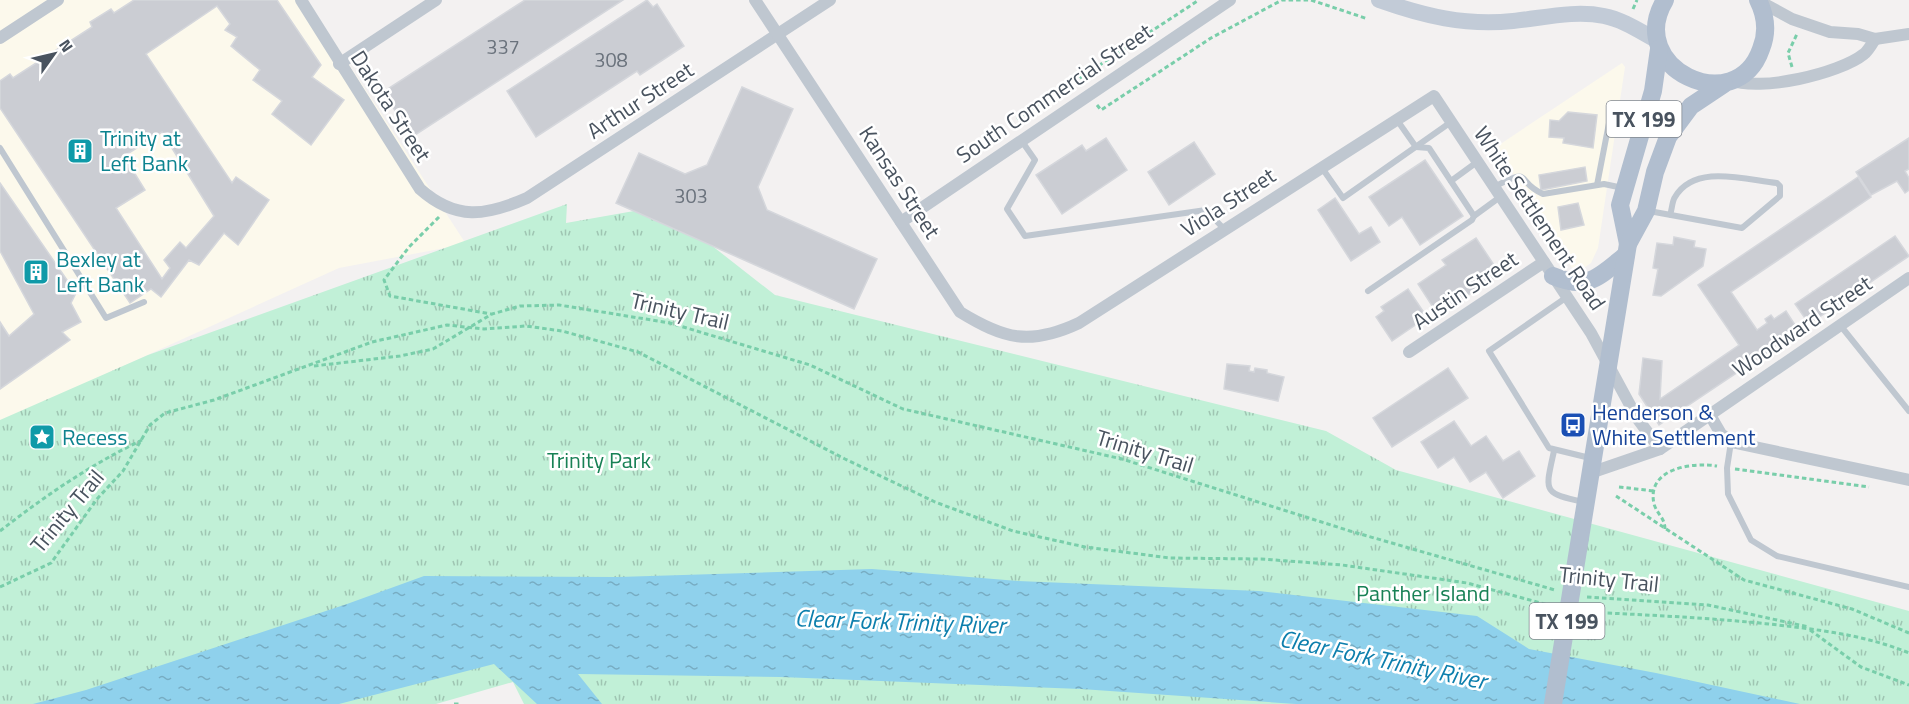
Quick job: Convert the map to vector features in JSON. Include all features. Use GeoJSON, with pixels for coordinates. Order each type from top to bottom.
{"type":"FeatureCollection","features":[{"type":"Feature","properties":{"kind":"main road"},"geometry":{"type":"LineString","coordinates":[[1379,0],[1425,16],[1466,22],[1594,14],[1616,19],[1658,45],[1677,72],[1694,81],[1727,82],[1747,70],[1759,56],[1765,38],[1765,19],[1758,1]]}},
{"type":"Feature","properties":{"kind":"main road"},"geometry":{"type":"LineString","coordinates":[[1658,45],[1656,24],[1665,0]]}},
{"type":"Feature","properties":{"kind":"main road","name":"TX 199"},"geometry":{"type":"LineString","coordinates":[[1627,249],[1620,205],[1655,82],[1658,45]]}},
{"type":"Feature","properties":{"kind":"main road","name":"TX 199"},"geometry":{"type":"LineString","coordinates":[[1553,704],[1627,249],[1646,211],[1655,172],[1668,137],[1691,106],[1727,82]]}},
{"type":"Feature","properties":{"kind":"main road"},"geometry":{"type":"LineString","coordinates":[[1548,269],[1569,283],[1586,283],[1593,281],[1627,249]]}},
{"type":"Feature","properties":{"kind":"street"},"geometry":{"type":"LineString","coordinates":[[0,38],[58,0]]}},
{"type":"Feature","properties":{"kind":"street","name":"Dakota Street"},"geometry":{"type":"LineString","coordinates":[[301,0],[339,64],[420,189],[433,200],[465,214]]}},
{"type":"Feature","properties":{"kind":"street"},"geometry":{"type":"LineString","coordinates":[[339,64],[436,0]]}},
{"type":"Feature","properties":{"kind":"street","name":"Kansas Street"},"geometry":{"type":"LineString","coordinates":[[755,0],[960,312],[989,329],[1026,338],[1043,336]]}},
{"type":"Feature","properties":{"kind":"street","name":"Arthur Street"},"geometry":{"type":"LineString","coordinates":[[465,214],[497,210],[527,198],[830,0]]}},
{"type":"Feature","properties":{"kind":"street","name":"South Commercial Street"},"geometry":{"type":"LineString","coordinates":[[901,222],[1230,0]]}},
{"type":"Feature","properties":{"kind":"street"},"geometry":{"type":"LineString","coordinates":[[1758,1],[1812,27],[1830,32],[1858,34],[1875,39],[1909,34]]}},
{"type":"Feature","properties":{"kind":"street"},"geometry":{"type":"LineString","coordinates":[[1727,82],[1739,84],[1782,81],[1809,76],[1864,54],[1875,39]]}},
{"type":"Feature","properties":{"kind":"street","name":"Viola Street"},"geometry":{"type":"LineString","coordinates":[[1043,336],[1053,335],[1078,323],[1434,96]]}},
{"type":"Feature","properties":{"kind":"street","name":"White Settlement Road"},"geometry":{"type":"LineString","coordinates":[[1434,96],[1591,333],[1637,418],[1660,448]]}},
{"type":"Feature","properties":{"kind":"street","name":"Austin Street"},"geometry":{"type":"LineString","coordinates":[[1409,352],[1548,269]]}},
{"type":"Feature","properties":{"kind":"street","name":"Woodward Street"},"geometry":{"type":"LineString","coordinates":[[1593,465],[1660,448],[1909,278]]}},
{"type":"Feature","properties":{"kind":"street"},"geometry":{"type":"LineString","coordinates":[[1710,415],[1721,434],[1731,442],[1909,480]]}},
{"type":"Feature","properties":{"kind":"lane"},"geometry":{"type":"LineString","coordinates":[[1397,119],[1416,147]]}},
{"type":"Feature","properties":{"kind":"lane"},"geometry":{"type":"LineString","coordinates":[[1322,167],[1343,198],[1451,122]]}},
{"type":"Feature","properties":{"kind":"lane"},"geometry":{"type":"LineString","coordinates":[[1597,185],[1609,123],[1641,130]]}},
{"type":"Feature","properties":{"kind":"lane"},"geometry":{"type":"LineString","coordinates":[[1020,140],[1035,160],[1007,210],[1025,236],[1206,210],[1224,229]]}},
{"type":"Feature","properties":{"kind":"lane"},"geometry":{"type":"LineString","coordinates":[[1416,147],[1429,148],[1474,216]]}},
{"type":"Feature","properties":{"kind":"lane"},"geometry":{"type":"LineString","coordinates":[[0,148],[106,318],[144,302]]}},
{"type":"Feature","properties":{"kind":"lane"},"geometry":{"type":"LineString","coordinates":[[1451,181],[1477,162]]}},
{"type":"Feature","properties":{"kind":"lane"},"geometry":{"type":"LineString","coordinates":[[1368,291],[1472,220],[1516,174],[1522,176],[1536,191],[1543,194],[1597,185],[1624,188]]}},
{"type":"Feature","properties":{"kind":"lane"},"geometry":{"type":"LineString","coordinates":[[1646,211],[1742,228],[1779,196],[1780,186],[1777,183],[1705,175],[1689,183],[1675,197],[1670,215]]}},
{"type":"Feature","properties":{"kind":"lane"},"geometry":{"type":"LineString","coordinates":[[1567,297],[1489,351],[1549,448],[1593,465]]}},
{"type":"Feature","properties":{"kind":"lane"},"geometry":{"type":"LineString","coordinates":[[1840,325],[1909,411]]}},
{"type":"Feature","properties":{"kind":"lane"},"geometry":{"type":"LineString","coordinates":[[1731,442],[1727,468],[1728,494],[1751,540],[1777,556],[1909,587]]}},
{"type":"Feature","properties":{"kind":"lane"},"geometry":{"type":"LineString","coordinates":[[1554,451],[1549,489],[1554,496],[1587,503]]}},
{"type":"Feature","properties":{"kind":"path"},"geometry":{"type":"LineString","coordinates":[[1017,119],[1199,0]]}},
{"type":"Feature","properties":{"kind":"path"},"geometry":{"type":"LineString","coordinates":[[1087,96],[1101,110],[1211,38],[1282,0],[1311,0],[1368,19]]}},
{"type":"Feature","properties":{"kind":"path"},"geometry":{"type":"LineString","coordinates":[[1630,13],[1637,0]]}},
{"type":"Feature","properties":{"kind":"path"},"geometry":{"type":"LineString","coordinates":[[1793,72],[1788,53],[1797,33]]}},
{"type":"Feature","properties":{"kind":"path"},"geometry":{"type":"LineString","coordinates":[[448,208],[392,267],[384,280],[390,296],[492,314]]}},
{"type":"Feature","properties":{"kind":"path","name":"Trinity Trail"},"geometry":{"type":"LineString","coordinates":[[309,366],[369,361],[433,349],[492,314],[520,306],[559,305],[670,323],[810,364],[903,409],[1122,459],[1350,531],[1561,592]]}},
{"type":"Feature","properties":{"kind":"path","name":"Trinity Trail"},"geometry":{"type":"LineString","coordinates":[[0,587],[51,563],[97,499],[123,471],[150,425],[165,413],[214,400],[372,342],[426,328],[447,325],[526,326],[562,331],[638,352],[845,459],[935,502],[1013,531],[1085,547],[1170,558],[1261,559],[1342,565],[1467,583],[1558,608]]}},
{"type":"Feature","properties":{"kind":"path","name":"Trinity Trail"},"geometry":{"type":"LineString","coordinates":[[0,531],[47,495],[102,459],[143,439]]}},
{"type":"Feature","properties":{"kind":"path"},"geometry":{"type":"LineString","coordinates":[[1665,529],[1665,521],[1654,504],[1654,491],[1661,477],[1675,469],[1703,463],[1875,487]]}},
{"type":"Feature","properties":{"kind":"path"},"geometry":{"type":"LineString","coordinates":[[1619,487],[1654,491]]}},
{"type":"Feature","properties":{"kind":"path"},"geometry":{"type":"LineString","coordinates":[[1616,496],[1744,580],[1852,609],[1909,633]]}},
{"type":"Feature","properties":{"kind":"path","name":"Trinity Trail"},"geometry":{"type":"LineString","coordinates":[[1582,596],[1708,605],[1791,621],[1816,630]]}},
{"type":"Feature","properties":{"kind":"path","name":"Trinity Trail"},"geometry":{"type":"LineString","coordinates":[[1580,612],[1701,616],[1809,629],[1887,644],[1909,652]]}},
{"type":"Feature","properties":{"kind":"path","name":"Trinity Trail"},"geometry":{"type":"LineString","coordinates":[[1809,629],[1861,667],[1909,685]]}},
{"type":"Feature","properties":{"kind":"path"},"geometry":{"type":"LineString","coordinates":[[454,704],[461,704]]}},
{"type":"Feature","properties":{"kind":"shaded area"},"geometry":{"type":"Polygon","coordinates":[[[0,0],[307,0],[466,244],[339,268],[0,422],[0,0]]]}},
{"type":"Feature","properties":{"kind":"shaded area"},"geometry":{"type":"Polygon","coordinates":[[[1622,63],[1625,67],[1598,248],[1591,263],[1578,272],[1572,268],[1496,147],[1622,63]]]}},
{"type":"Feature","properties":{"kind":"green space","name":"Trinity Park"},"geometry":{"type":"Polygon","coordinates":[[[567,204],[566,223],[634,211],[711,245],[775,295],[1326,431],[1396,470],[1909,611],[1909,704],[524,704],[513,682],[436,704],[0,704],[0,420],[148,355],[567,204]]]}},
{"type":"Feature","properties":{"kind":"water","name":"Clear Fork Trinity River"},"geometry":{"type":"Polygon","coordinates":[[[872,569],[1018,581],[1259,591],[1477,616],[1529,649],[1800,704],[1296,704],[1081,689],[781,677],[578,674],[602,704],[537,704],[494,664],[339,704],[33,704],[86,690],[347,604],[424,576],[618,577],[872,569]]]}},
{"type":"Feature","properties":{"kind":"building","name":"Trinity at Left Bank"},"geometry":{"type":"Polygon","coordinates":[[[134,0],[277,0],[321,65],[312,77],[344,100],[311,145],[272,114],[282,101],[253,80],[260,70],[231,46],[237,37],[225,30],[230,24],[217,6],[146,54],[232,183],[236,177],[269,200],[238,245],[224,233],[199,265],[189,260],[161,297],[151,289],[130,303],[0,108],[0,81],[10,74],[13,78],[92,27],[90,22],[111,9],[114,13],[134,0]],[[162,132],[124,156],[145,190],[116,208],[162,279],[170,268],[164,260],[180,242],[186,248],[214,216],[162,132]]]}},
{"type":"Feature","properties":{"kind":"building"},"geometry":{"type":"Polygon","coordinates":[[[525,0],[623,0],[412,137],[383,92],[525,0]]]}},
{"type":"Feature","properties":{"kind":"building"},"geometry":{"type":"Polygon","coordinates":[[[647,0],[653,7],[657,4],[684,46],[640,75],[637,71],[536,137],[507,91],[647,0]]]}},
{"type":"Feature","properties":{"kind":"building"},"geometry":{"type":"Polygon","coordinates":[[[742,87],[793,109],[758,187],[767,210],[877,259],[854,309],[616,203],[639,153],[685,174],[707,165],[742,87]]]}},
{"type":"Feature","properties":{"kind":"building"},"geometry":{"type":"Polygon","coordinates":[[[1568,112],[1597,115],[1593,148],[1563,143],[1564,138],[1549,137],[1550,120],[1559,121],[1568,112]]]}},
{"type":"Feature","properties":{"kind":"building"},"geometry":{"type":"Polygon","coordinates":[[[1106,138],[1127,170],[1062,214],[1036,175],[1082,145],[1086,151],[1106,138]]]}},
{"type":"Feature","properties":{"kind":"building"},"geometry":{"type":"Polygon","coordinates":[[[1909,138],[1909,169],[1905,171],[1909,178],[1909,190],[1905,193],[1897,181],[1871,195],[1856,172],[1909,138]]]}},
{"type":"Feature","properties":{"kind":"building"},"geometry":{"type":"Polygon","coordinates":[[[1194,142],[1215,174],[1169,205],[1148,172],[1194,142]]]}},
{"type":"Feature","properties":{"kind":"building"},"geometry":{"type":"Polygon","coordinates":[[[1425,160],[1463,216],[1420,245],[1402,217],[1389,226],[1369,197],[1425,160]]]}},
{"type":"Feature","properties":{"kind":"building"},"geometry":{"type":"Polygon","coordinates":[[[1585,167],[1587,181],[1541,190],[1539,175],[1585,167]]]}},
{"type":"Feature","properties":{"kind":"building"},"geometry":{"type":"Polygon","coordinates":[[[1858,177],[1871,197],[1731,292],[1757,330],[1767,323],[1765,319],[1771,315],[1774,319],[1786,311],[1799,331],[1659,425],[1639,394],[1643,358],[1662,361],[1660,399],[1739,345],[1698,285],[1858,177]]]}},
{"type":"Feature","properties":{"kind":"building","name":"Bexley at Left Bank"},"geometry":{"type":"Polygon","coordinates":[[[0,183],[76,293],[71,303],[81,322],[62,332],[70,340],[0,389],[0,322],[9,336],[34,314],[0,251],[0,183]]]}},
{"type":"Feature","properties":{"kind":"building"},"geometry":{"type":"Polygon","coordinates":[[[1335,198],[1359,234],[1371,227],[1380,242],[1351,261],[1318,210],[1335,198]]]}},
{"type":"Feature","properties":{"kind":"building"},"geometry":{"type":"Polygon","coordinates":[[[1578,203],[1584,225],[1561,230],[1558,207],[1578,203]]]}},
{"type":"Feature","properties":{"kind":"building"},"geometry":{"type":"Polygon","coordinates":[[[1895,236],[1909,256],[1809,324],[1795,304],[1895,236]]]}},
{"type":"Feature","properties":{"kind":"building"},"geometry":{"type":"Polygon","coordinates":[[[1674,237],[1695,241],[1694,247],[1706,249],[1703,266],[1661,296],[1653,295],[1658,269],[1653,268],[1657,243],[1673,245],[1674,237]]]}},
{"type":"Feature","properties":{"kind":"building"},"geometry":{"type":"Polygon","coordinates":[[[1476,238],[1500,274],[1438,315],[1418,284],[1446,265],[1442,260],[1476,238]]]}},
{"type":"Feature","properties":{"kind":"building"},"geometry":{"type":"Polygon","coordinates":[[[1408,289],[1427,317],[1392,341],[1376,317],[1384,311],[1381,307],[1408,289]]]}},
{"type":"Feature","properties":{"kind":"building"},"geometry":{"type":"Polygon","coordinates":[[[1227,364],[1250,366],[1249,371],[1254,372],[1255,368],[1267,370],[1267,373],[1284,377],[1278,401],[1224,389],[1227,364]]]}},
{"type":"Feature","properties":{"kind":"building"},"geometry":{"type":"Polygon","coordinates":[[[1448,368],[1468,398],[1392,447],[1373,418],[1448,368]]]}},
{"type":"Feature","properties":{"kind":"building"},"geometry":{"type":"Polygon","coordinates":[[[1454,421],[1471,446],[1486,436],[1503,461],[1519,451],[1535,476],[1503,498],[1486,472],[1470,482],[1454,457],[1438,468],[1421,442],[1454,421]]]}},
{"type":"Feature","properties":{"kind":"place","name":"Trinity at Left Bank"},"geometry":{"type":"Point","coordinates":[80,151]}},
{"type":"Feature","properties":{"kind":"place","name":"Bexley at Left Bank"},"geometry":{"type":"Point","coordinates":[36,272]}},
{"type":"Feature","properties":{"kind":"place","name":"Henderson & White Settlement"},"geometry":{"type":"Point","coordinates":[1573,425]}},
{"type":"Feature","properties":{"kind":"place","name":"Recess"},"geometry":{"type":"Point","coordinates":[42,437]}},
{"type":"Feature","properties":{"kind":"park label","name":"Panther Island"},"geometry":{"type":"Point","coordinates":[1423,593]}}]}
